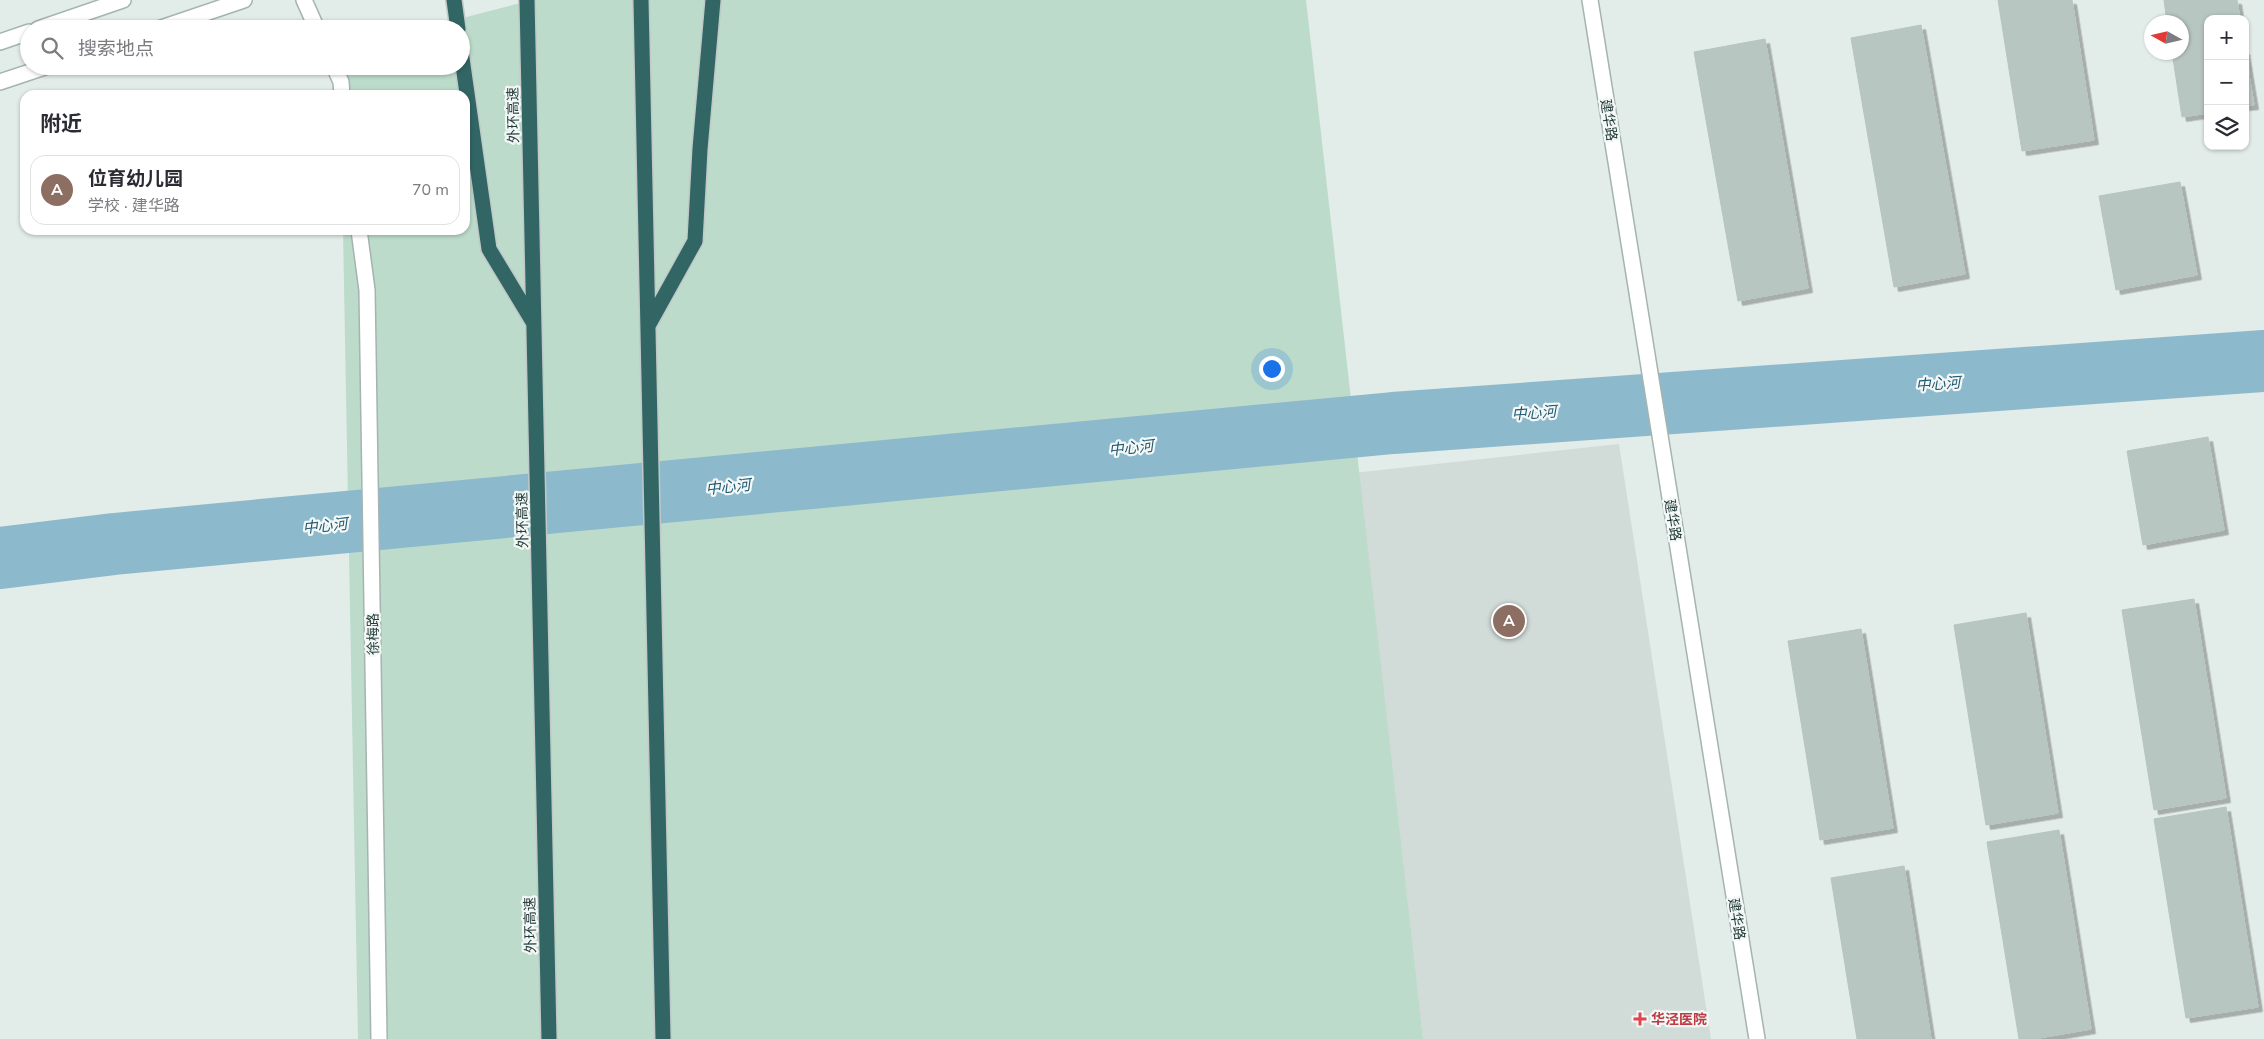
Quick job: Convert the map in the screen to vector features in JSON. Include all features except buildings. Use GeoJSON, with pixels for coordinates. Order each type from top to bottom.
{"type":"FeatureCollection","features":[{"type":"Feature","properties":{"kind":"highway"},"geometry":{"type":"LineString","coordinates":[[454,0],[457,20]]}},
{"type":"Feature","properties":{"kind":"highway","name":"外环高速"},"geometry":{"type":"LineString","coordinates":[[527,0],[549,1039]]}},
{"type":"Feature","properties":{"kind":"highway"},"geometry":{"type":"LineString","coordinates":[[642,0],[663,1039]]}},
{"type":"Feature","properties":{"kind":"highway"},"geometry":{"type":"LineString","coordinates":[[648,326],[694,241],[713,0]]}},
{"type":"Feature","properties":{"kind":"highway"},"geometry":{"type":"LineString","coordinates":[[464,75],[466,90]]}},
{"type":"Feature","properties":{"kind":"highway"},"geometry":{"type":"LineString","coordinates":[[470,115],[489,249],[534,324]]}},
{"type":"Feature","properties":{"kind":"street"},"geometry":{"type":"LineString","coordinates":[[64,20],[123,0]]}},
{"type":"Feature","properties":{"kind":"street"},"geometry":{"type":"LineString","coordinates":[[185,20],[244,0]]}},
{"type":"Feature","properties":{"kind":"street"},"geometry":{"type":"LineString","coordinates":[[304,0],[313,20]]}},
{"type":"Feature","properties":{"kind":"street","name":"建华路"},"geometry":{"type":"LineString","coordinates":[[1590,0],[1757,1039]]}},
{"type":"Feature","properties":{"kind":"street"},"geometry":{"type":"LineString","coordinates":[[0,42],[20,35]]}},
{"type":"Feature","properties":{"kind":"street"},"geometry":{"type":"LineString","coordinates":[[0,82],[21,75]]}},
{"type":"Feature","properties":{"kind":"street"},"geometry":{"type":"LineString","coordinates":[[338,75],[342,90]]}},
{"type":"Feature","properties":{"kind":"street","name":"徐梅路"},"geometry":{"type":"LineString","coordinates":[[360,235],[367,290],[379,1039]]}},
{"type":"Feature","properties":{"kind":"shaded area"},"geometry":{"type":"Polygon","coordinates":[[[1619,444],[1711,1039],[1423,1039],[1353,473],[1619,444]]]}},
{"type":"Feature","properties":{"kind":"green space"},"geometry":{"type":"Polygon","coordinates":[[[532,0],[1306,0],[1423,1039],[358,1039],[343,235],[470,235],[470,90],[341,90],[340,75],[470,75],[470,20],[455,20],[532,0]]]}},
{"type":"Feature","properties":{"kind":"waterway","name":"中心河"},"geometry":{"type":"LineString","coordinates":[[0,558],[114,544],[1393,423],[2264,361]]}},
{"type":"Feature","properties":{"kind":"place","name":"位育幼儿园"},"geometry":{"type":"Point","coordinates":[1509,621]}},
{"type":"Feature","properties":{"kind":"place","name":"华泾医院"},"geometry":{"type":"Point","coordinates":[1640,1019]}}]}
